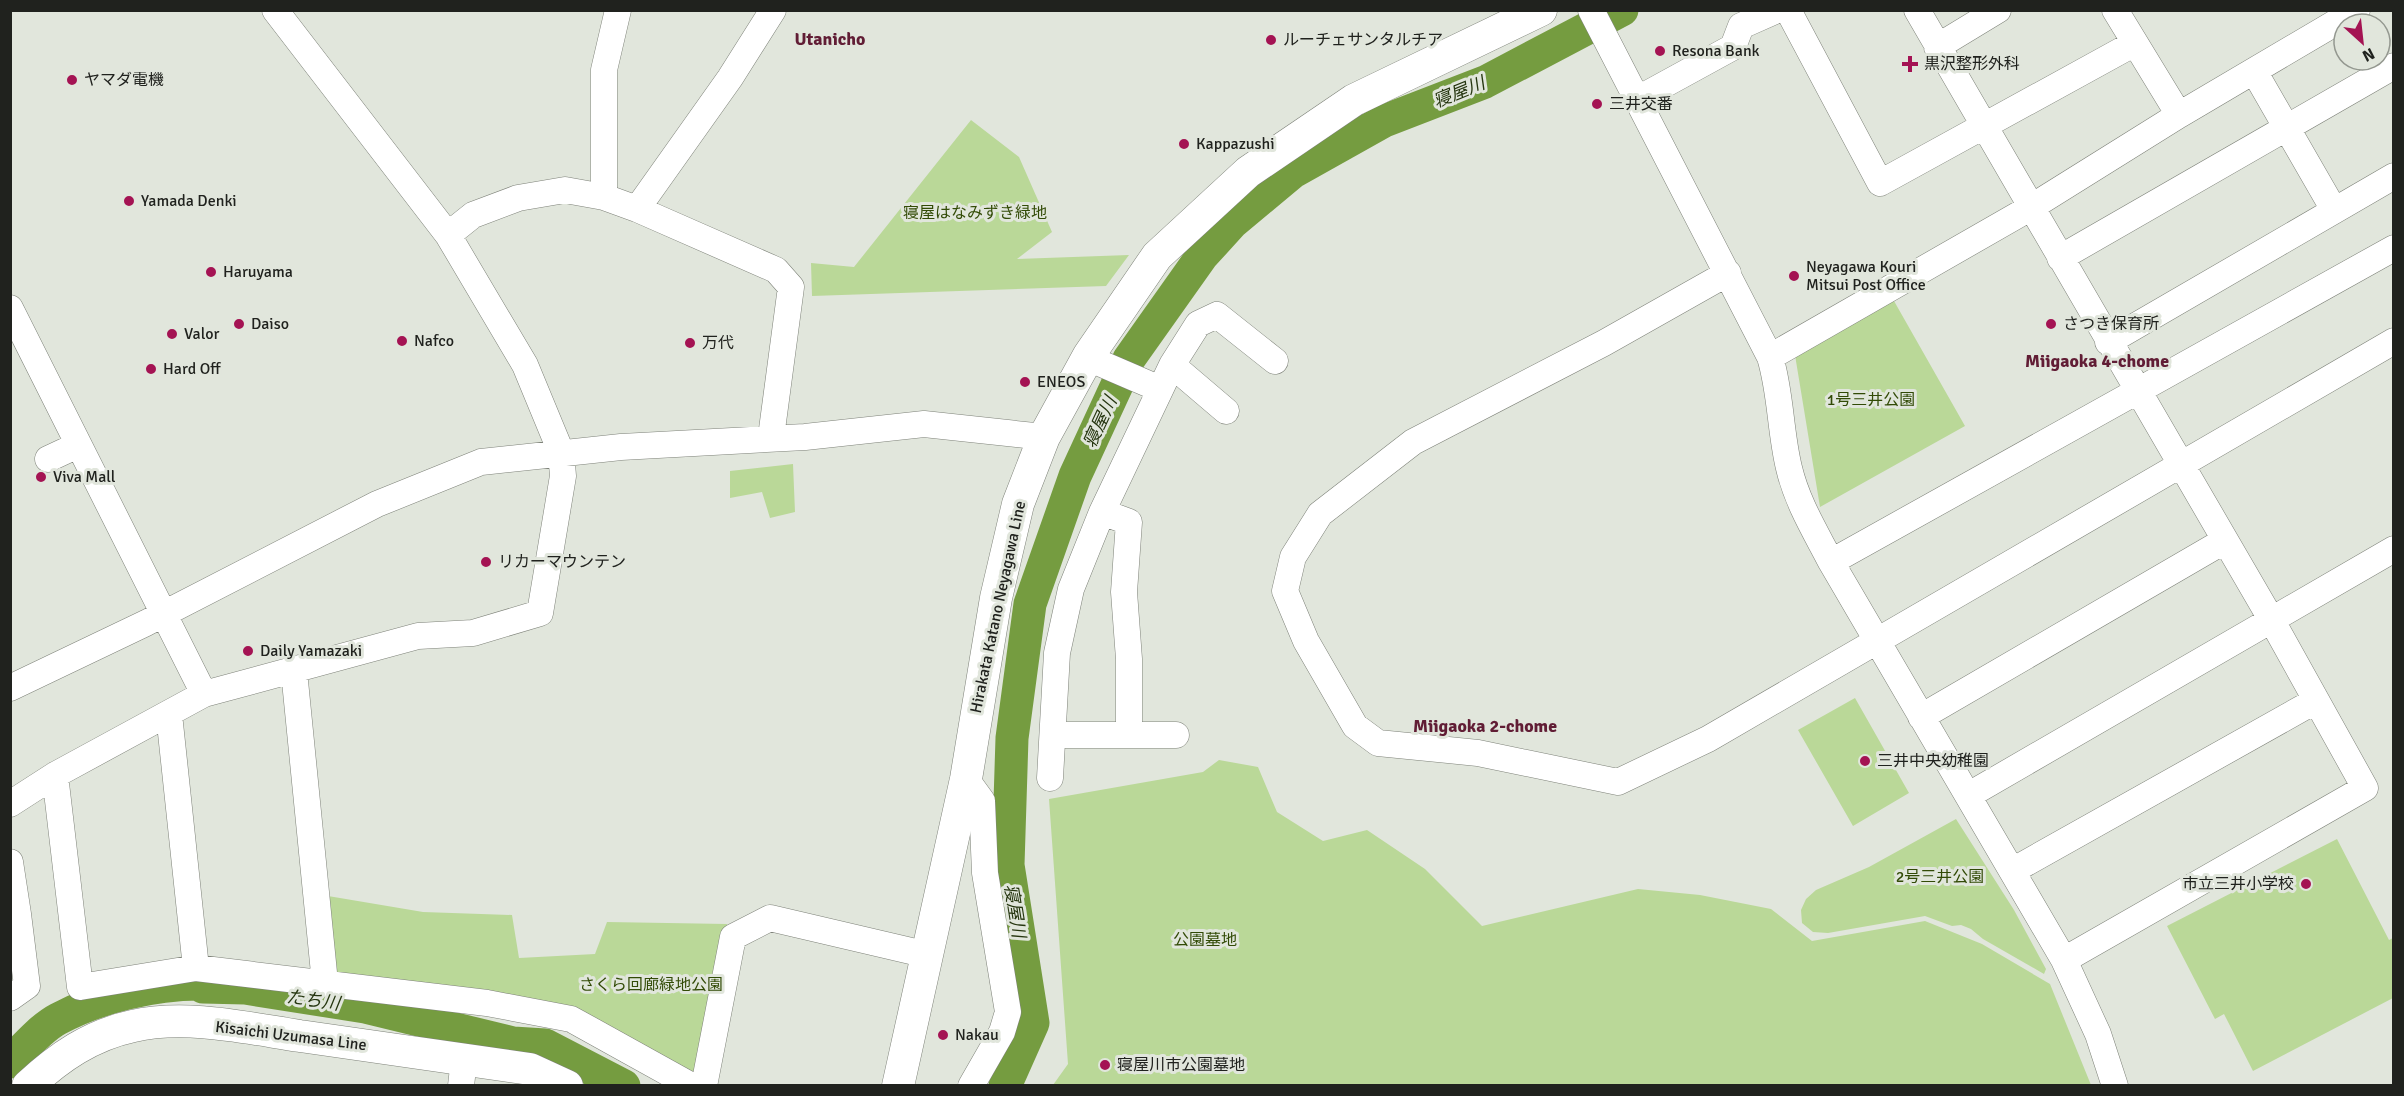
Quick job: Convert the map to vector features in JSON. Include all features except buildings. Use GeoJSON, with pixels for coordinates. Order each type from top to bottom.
{"type":"FeatureCollection","features":[{"type":"Feature","properties":{"kind":"main road","name":"Hirakata Katano Neyagawa Line"},"geometry":{"type":"LineString","coordinates":[[898,1086],[966,779],[996,598],[1018,504],[1044,437],[1099,363],[1157,256],[1248,172],[1354,100],[1541,10]]}},
{"type":"Feature","properties":{"kind":"main road","name":"Kisaichi Uzumasa Line"},"geometry":{"type":"LineString","coordinates":[[28,1086],[54,1061],[96,1036],[134,1025],[175,1022],[255,1029],[463,1072],[530,1069],[567,1086]]}},
{"type":"Feature","properties":{"kind":"street"},"geometry":{"type":"LineString","coordinates":[[10,804],[204,694],[418,636],[473,633],[540,613],[563,476],[561,452],[525,365],[448,235],[275,10]]}},
{"type":"Feature","properties":{"kind":"street"},"geometry":{"type":"LineString","coordinates":[[604,197],[604,70],[618,10]]}},
{"type":"Feature","properties":{"kind":"street"},"geometry":{"type":"LineString","coordinates":[[637,208],[730,78],[773,10]]}},
{"type":"Feature","properties":{"kind":"street"},"geometry":{"type":"LineString","coordinates":[[1591,10],[1770,357],[1776,379],[1788,465],[1796,495],[1831,562],[2064,960],[2098,1034],[2115,1086]]}},
{"type":"Feature","properties":{"kind":"street"},"geometry":{"type":"LineString","coordinates":[[1638,99],[1733,46],[1741,26],[1777,10]]}},
{"type":"Feature","properties":{"kind":"street"},"geometry":{"type":"LineString","coordinates":[[1788,10],[1881,183],[2135,43]]}},
{"type":"Feature","properties":{"kind":"street"},"geometry":{"type":"LineString","coordinates":[[1917,10],[2030,208],[2271,619],[2364,788],[2064,960]]}},
{"type":"Feature","properties":{"kind":"street"},"geometry":{"type":"LineString","coordinates":[[1937,47],[1998,10]]}},
{"type":"Feature","properties":{"kind":"street"},"geometry":{"type":"LineString","coordinates":[[2115,10],[2179,115]]}},
{"type":"Feature","properties":{"kind":"street"},"geometry":{"type":"LineString","coordinates":[[1770,357],[2030,208],[2179,115],[2357,10]]}},
{"type":"Feature","properties":{"kind":"street"},"geometry":{"type":"LineString","coordinates":[[2060,258],[2394,66]]}},
{"type":"Feature","properties":{"kind":"street"},"geometry":{"type":"LineString","coordinates":[[2254,71],[2334,210]]}},
{"type":"Feature","properties":{"kind":"street"},"geometry":{"type":"LineString","coordinates":[[2108,342],[2394,176]]}},
{"type":"Feature","properties":{"kind":"street"},"geometry":{"type":"LineString","coordinates":[[448,235],[473,215],[518,198],[565,190],[604,197],[637,208],[776,270],[791,287],[771,437]]}},
{"type":"Feature","properties":{"kind":"street"},"geometry":{"type":"LineString","coordinates":[[1831,562],[2394,248]]}},
{"type":"Feature","properties":{"kind":"street"},"geometry":{"type":"LineString","coordinates":[[1728,273],[1604,343],[1413,442],[1320,514],[1293,557],[1285,591],[1306,641],[1355,726],[1378,743],[1478,753],[1618,782],[1708,739],[2394,341]]}},
{"type":"Feature","properties":{"kind":"street"},"geometry":{"type":"LineString","coordinates":[[10,308],[204,694]]}},
{"type":"Feature","properties":{"kind":"street"},"geometry":{"type":"LineString","coordinates":[[1050,778],[1058,653],[1071,589],[1151,386],[1172,365],[1198,324],[1217,315],[1275,361]]}},
{"type":"Feature","properties":{"kind":"street"},"geometry":{"type":"LineString","coordinates":[[1099,363],[1151,386]]}},
{"type":"Feature","properties":{"kind":"street"},"geometry":{"type":"LineString","coordinates":[[1172,365],[1226,411]]}},
{"type":"Feature","properties":{"kind":"street"},"geometry":{"type":"LineString","coordinates":[[10,688],[165,613],[377,504],[481,462],[561,452],[771,437],[805,437],[924,424],[1044,437]]}},
{"type":"Feature","properties":{"kind":"street"},"geometry":{"type":"LineString","coordinates":[[48,459],[78,444]]}},
{"type":"Feature","properties":{"kind":"street"},"geometry":{"type":"LineString","coordinates":[[1102,512],[1130,522],[1125,592],[1129,660],[1128,735]]}},
{"type":"Feature","properties":{"kind":"street"},"geometry":{"type":"LineString","coordinates":[[1921,717],[2224,541]]}},
{"type":"Feature","properties":{"kind":"street"},"geometry":{"type":"LineString","coordinates":[[1969,795],[2394,549]]}},
{"type":"Feature","properties":{"kind":"street"},"geometry":{"type":"LineString","coordinates":[[294,670],[325,983]]}},
{"type":"Feature","properties":{"kind":"street"},"geometry":{"type":"LineString","coordinates":[[2012,871],[2315,700]]}},
{"type":"Feature","properties":{"kind":"street"},"geometry":{"type":"LineString","coordinates":[[169,714],[196,968]]}},
{"type":"Feature","properties":{"kind":"street"},"geometry":{"type":"LineString","coordinates":[[1054,735],[1176,735]]}},
{"type":"Feature","properties":{"kind":"street"},"geometry":{"type":"LineString","coordinates":[[56,776],[80,987],[196,968],[487,1003],[571,1020],[692,1086]]}},
{"type":"Feature","properties":{"kind":"street"},"geometry":{"type":"LineString","coordinates":[[966,779],[982,801],[985,873],[1008,1012],[1002,1032],[971,1086]]}},
{"type":"Feature","properties":{"kind":"street"},"geometry":{"type":"LineString","coordinates":[[10,862],[14,916],[27,986],[10,998]]}},
{"type":"Feature","properties":{"kind":"street"},"geometry":{"type":"LineString","coordinates":[[704,1086],[733,937],[770,918],[928,955]]}},
{"type":"Feature","properties":{"kind":"green space","name":"寝屋はなみずき緑地"},"geometry":{"type":"Polygon","coordinates":[[[971,120],[1019,157],[1052,232],[1017,259],[1129,255],[1106,286],[812,296],[811,263],[854,267],[971,120]]]}},
{"type":"Feature","properties":{"kind":"green space","name":"1号三井公園"},"geometry":{"type":"Polygon","coordinates":[[[1894,301],[1965,426],[1820,507],[1795,355],[1894,301]]]}},
{"type":"Feature","properties":{"kind":"green space"},"geometry":{"type":"Polygon","coordinates":[[[793,464],[795,512],[770,518],[762,492],[730,498],[730,471],[793,464]]]}},
{"type":"Feature","properties":{"kind":"green space"},"geometry":{"type":"Polygon","coordinates":[[[1855,698],[1909,793],[1853,826],[1798,730],[1855,698]]]}},
{"type":"Feature","properties":{"kind":"green space","name":"公園墓地"},"geometry":{"type":"Polygon","coordinates":[[[1219,760],[1258,767],[1277,812],[1323,841],[1367,830],[1425,869],[1482,926],[1638,889],[1700,895],[1771,909],[1812,941],[1925,921],[1982,944],[2050,984],[2091,1085],[1053,1085],[1068,1064],[1049,799],[1203,772],[1219,760]]]}},
{"type":"Feature","properties":{"kind":"green space","name":"2号三井公園"},"geometry":{"type":"Polygon","coordinates":[[[1956,819],[2014,910],[2046,969],[2044,974],[1983,939],[1971,929],[1961,925],[1952,926],[1925,916],[1828,933],[1813,932],[1802,923],[1801,910],[1806,899],[1816,890],[1869,867],[1956,819]]]}},
{"type":"Feature","properties":{"kind":"green space"},"geometry":{"type":"Polygon","coordinates":[[[2337,839],[2389,940],[2393,938],[2393,998],[2253,1071],[2224,1014],[2215,1019],[2167,926],[2337,839]]]}},
{"type":"Feature","properties":{"kind":"green space","name":"さくら回廊緑地公園"},"geometry":{"type":"Polygon","coordinates":[[[328,896],[423,912],[512,915],[519,958],[595,954],[607,922],[727,924],[697,1081],[574,1015],[335,976],[328,896]]]}},
{"type":"Feature","properties":{"kind":"waterway","name":"寝屋川"},"geometry":{"type":"LineString","coordinates":[[1005,1086],[1033,1023],[1008,865],[1012,738],[1030,604],[1075,476],[1129,359],[1202,256],[1233,222],[1293,172],[1384,121],[1485,82],[1622,10]]}},
{"type":"Feature","properties":{"kind":"waterway","name":"たち川"},"geometry":{"type":"LineString","coordinates":[[10,1062],[45,1028],[58,1019],[91,1004],[145,989],[200,984],[203,987],[245,988],[365,1007],[513,1043],[545,1045],[624,1086]]}},
{"type":"Feature","properties":{"kind":"place","name":"ルーチェサンタルチア"},"geometry":{"type":"Point","coordinates":[1271,40]}},
{"type":"Feature","properties":{"kind":"place","name":"Resona Bank"},"geometry":{"type":"Point","coordinates":[1660,51]}},
{"type":"Feature","properties":{"kind":"place","name":"黒沢整形外科"},"geometry":{"type":"Point","coordinates":[1910,64]}},
{"type":"Feature","properties":{"kind":"place","name":"ヤマダ電機"},"geometry":{"type":"Point","coordinates":[72,80]}},
{"type":"Feature","properties":{"kind":"place","name":"三井交番"},"geometry":{"type":"Point","coordinates":[1597,104]}},
{"type":"Feature","properties":{"kind":"place","name":"Kappazushi"},"geometry":{"type":"Point","coordinates":[1184,144]}},
{"type":"Feature","properties":{"kind":"place","name":"Yamada Denki"},"geometry":{"type":"Point","coordinates":[129,201]}},
{"type":"Feature","properties":{"kind":"place","name":"Haruyama"},"geometry":{"type":"Point","coordinates":[211,272]}},
{"type":"Feature","properties":{"kind":"place","name":"Neyagawa Kouri Mitsui Post Office"},"geometry":{"type":"Point","coordinates":[1794,276]}},
{"type":"Feature","properties":{"kind":"place","name":"Daiso"},"geometry":{"type":"Point","coordinates":[239,324]}},
{"type":"Feature","properties":{"kind":"place","name":"さつき保育所"},"geometry":{"type":"Point","coordinates":[2051,324]}},
{"type":"Feature","properties":{"kind":"place","name":"Valor"},"geometry":{"type":"Point","coordinates":[172,334]}},
{"type":"Feature","properties":{"kind":"place","name":"Nafco"},"geometry":{"type":"Point","coordinates":[402,341]}},
{"type":"Feature","properties":{"kind":"place","name":"万代"},"geometry":{"type":"Point","coordinates":[690,343]}},
{"type":"Feature","properties":{"kind":"place","name":"Hard Off"},"geometry":{"type":"Point","coordinates":[151,369]}},
{"type":"Feature","properties":{"kind":"place","name":"ENEOS"},"geometry":{"type":"Point","coordinates":[1025,382]}},
{"type":"Feature","properties":{"kind":"place","name":"Viva Mall"},"geometry":{"type":"Point","coordinates":[41,477]}},
{"type":"Feature","properties":{"kind":"place","name":"リカーマウンテン"},"geometry":{"type":"Point","coordinates":[486,562]}},
{"type":"Feature","properties":{"kind":"place","name":"Daily Yamazaki"},"geometry":{"type":"Point","coordinates":[248,651]}},
{"type":"Feature","properties":{"kind":"place","name":"三井中央幼稚園"},"geometry":{"type":"Point","coordinates":[1865,761]}},
{"type":"Feature","properties":{"kind":"place","name":"市立三井小学校"},"geometry":{"type":"Point","coordinates":[2306,884]}},
{"type":"Feature","properties":{"kind":"place","name":"Nakau"},"geometry":{"type":"Point","coordinates":[943,1035]}},
{"type":"Feature","properties":{"kind":"place","name":"寝屋川市公園墓地"},"geometry":{"type":"Point","coordinates":[1105,1065]}},
{"type":"Feature","properties":{"kind":"district","name":"Utanicho"},"geometry":{"type":"Point","coordinates":[830,39]}},
{"type":"Feature","properties":{"kind":"district","name":"Miigaoka 4-chome"},"geometry":{"type":"Point","coordinates":[2097,361]}},
{"type":"Feature","properties":{"kind":"district","name":"Miigaoka 2-chome"},"geometry":{"type":"Point","coordinates":[1485,726]}}]}
